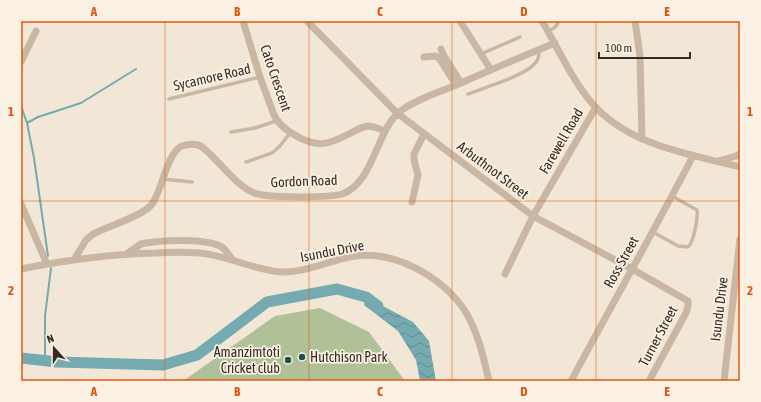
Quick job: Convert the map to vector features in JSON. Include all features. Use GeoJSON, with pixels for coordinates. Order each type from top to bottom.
{"type":"FeatureCollection","features":[{"type":"Feature","properties":{"kind":"street","name":"Cato Crescent"},"geometry":{"type":"LineString","coordinates":[[243,21],[260,78],[276,121],[290,133],[316,145],[327,144],[364,127],[375,127],[385,131]]}},
{"type":"Feature","properties":{"kind":"street","name":"Arbuthnot Street"},"geometry":{"type":"LineString","coordinates":[[306,21],[397,114],[533,216],[632,269],[682,297],[689,303]]}},
{"type":"Feature","properties":{"kind":"street"},"geometry":{"type":"LineString","coordinates":[[460,21],[491,70]]}},
{"type":"Feature","properties":{"kind":"street"},"geometry":{"type":"LineString","coordinates":[[542,21],[580,88],[596,107],[627,132],[642,139],[693,156],[740,167]]}},
{"type":"Feature","properties":{"kind":"street"},"geometry":{"type":"LineString","coordinates":[[634,21],[640,56],[642,139]]}},
{"type":"Feature","properties":{"kind":"street"},"geometry":{"type":"LineString","coordinates":[[21,62],[36,31]]}},
{"type":"Feature","properties":{"kind":"street"},"geometry":{"type":"LineString","coordinates":[[397,114],[424,98],[555,43]]}},
{"type":"Feature","properties":{"kind":"street"},"geometry":{"type":"LineString","coordinates":[[441,49],[458,84]]}},
{"type":"Feature","properties":{"kind":"street"},"geometry":{"type":"LineString","coordinates":[[424,57],[435,56],[439,58],[458,84]]}},
{"type":"Feature","properties":{"kind":"street","name":"Farewell Road"},"geometry":{"type":"LineString","coordinates":[[505,274],[533,216],[596,107]]}},
{"type":"Feature","properties":{"kind":"street","name":"Gordon Road"},"geometry":{"type":"LineString","coordinates":[[75,258],[86,240],[93,234],[149,208],[155,198],[173,154],[180,147],[192,144],[203,148],[238,183],[261,195],[331,196],[341,194],[352,189],[364,175],[385,131],[397,114]]}},
{"type":"Feature","properties":{"kind":"street"},"geometry":{"type":"LineString","coordinates":[[412,202],[418,175],[414,154],[424,134]]}},
{"type":"Feature","properties":{"kind":"street"},"geometry":{"type":"LineString","coordinates":[[716,161],[740,154]]}},
{"type":"Feature","properties":{"kind":"street","name":"Ross Street"},"geometry":{"type":"LineString","coordinates":[[571,381],[693,156]]}},
{"type":"Feature","properties":{"kind":"street"},"geometry":{"type":"LineString","coordinates":[[21,204],[47,264]]}},
{"type":"Feature","properties":{"kind":"street","name":"Isundu Drive"},"geometry":{"type":"LineString","coordinates":[[724,381],[740,239]]}},
{"type":"Feature","properties":{"kind":"street","name":"Isundu Drive"},"geometry":{"type":"LineString","coordinates":[[127,253],[140,244],[189,241],[208,243],[222,247],[232,259]]}},
{"type":"Feature","properties":{"kind":"street","name":"Isundu Drive"},"geometry":{"type":"LineString","coordinates":[[21,269],[75,258],[127,253],[199,253],[232,259],[258,268],[282,272],[300,270],[335,260],[356,256],[388,258],[410,265],[433,278],[454,298],[470,319],[478,339],[489,381]]}},
{"type":"Feature","properties":{"kind":"street","name":"Turner Street"},"geometry":{"type":"LineString","coordinates":[[649,381],[684,318],[689,303]]}},
{"type":"Feature","properties":{"kind":"lane"},"geometry":{"type":"LineString","coordinates":[[548,31],[555,28],[558,21]]}},
{"type":"Feature","properties":{"kind":"lane"},"geometry":{"type":"LineString","coordinates":[[480,54],[520,37]]}},
{"type":"Feature","properties":{"kind":"lane"},"geometry":{"type":"LineString","coordinates":[[468,94],[514,76],[531,67],[536,63],[539,49]]}},
{"type":"Feature","properties":{"kind":"lane","name":"Sycamore Road"},"geometry":{"type":"LineString","coordinates":[[169,99],[260,78]]}},
{"type":"Feature","properties":{"kind":"lane"},"geometry":{"type":"LineString","coordinates":[[231,132],[263,126],[276,121]]}},
{"type":"Feature","properties":{"kind":"lane"},"geometry":{"type":"LineString","coordinates":[[246,162],[272,153],[290,133]]}},
{"type":"Feature","properties":{"kind":"lane"},"geometry":{"type":"LineString","coordinates":[[163,179],[192,182]]}},
{"type":"Feature","properties":{"kind":"lane"},"geometry":{"type":"LineString","coordinates":[[653,232],[681,247],[688,247],[692,243],[697,210],[672,196]]}},
{"type":"Feature","properties":{"kind":"green space","name":"Amanzimtoti Cricket club"},"geometry":{"type":"Polygon","coordinates":[[[320,308],[369,332],[405,381],[183,381],[275,316],[320,308]]]}},
{"type":"Feature","properties":{"kind":"water"},"geometry":{"type":"Polygon","coordinates":[[[366,297],[413,322],[429,341],[436,381],[420,381],[416,360],[398,331],[364,305],[366,297]]]}},
{"type":"Feature","properties":{"kind":"waterway"},"geometry":{"type":"LineString","coordinates":[[27,123],[38,117],[81,103],[136,69]]}},
{"type":"Feature","properties":{"kind":"waterway"},"geometry":{"type":"LineString","coordinates":[[21,106],[27,123],[34,158],[48,256]]}},
{"type":"Feature","properties":{"kind":"waterway"},"geometry":{"type":"LineString","coordinates":[[45,361],[45,316],[51,268]]}},
{"type":"Feature","properties":{"kind":"waterway"},"geometry":{"type":"LineString","coordinates":[[21,358],[57,362],[163,365],[197,355],[267,302],[337,289],[366,297],[378,306]]}},
{"type":"Feature","properties":{"kind":"place","name":"Hutchison Park"},"geometry":{"type":"Point","coordinates":[302,357]}},
{"type":"Feature","properties":{"kind":"place","name":"Amanzimtoti Cricket club"},"geometry":{"type":"Point","coordinates":[288,360]}}]}
